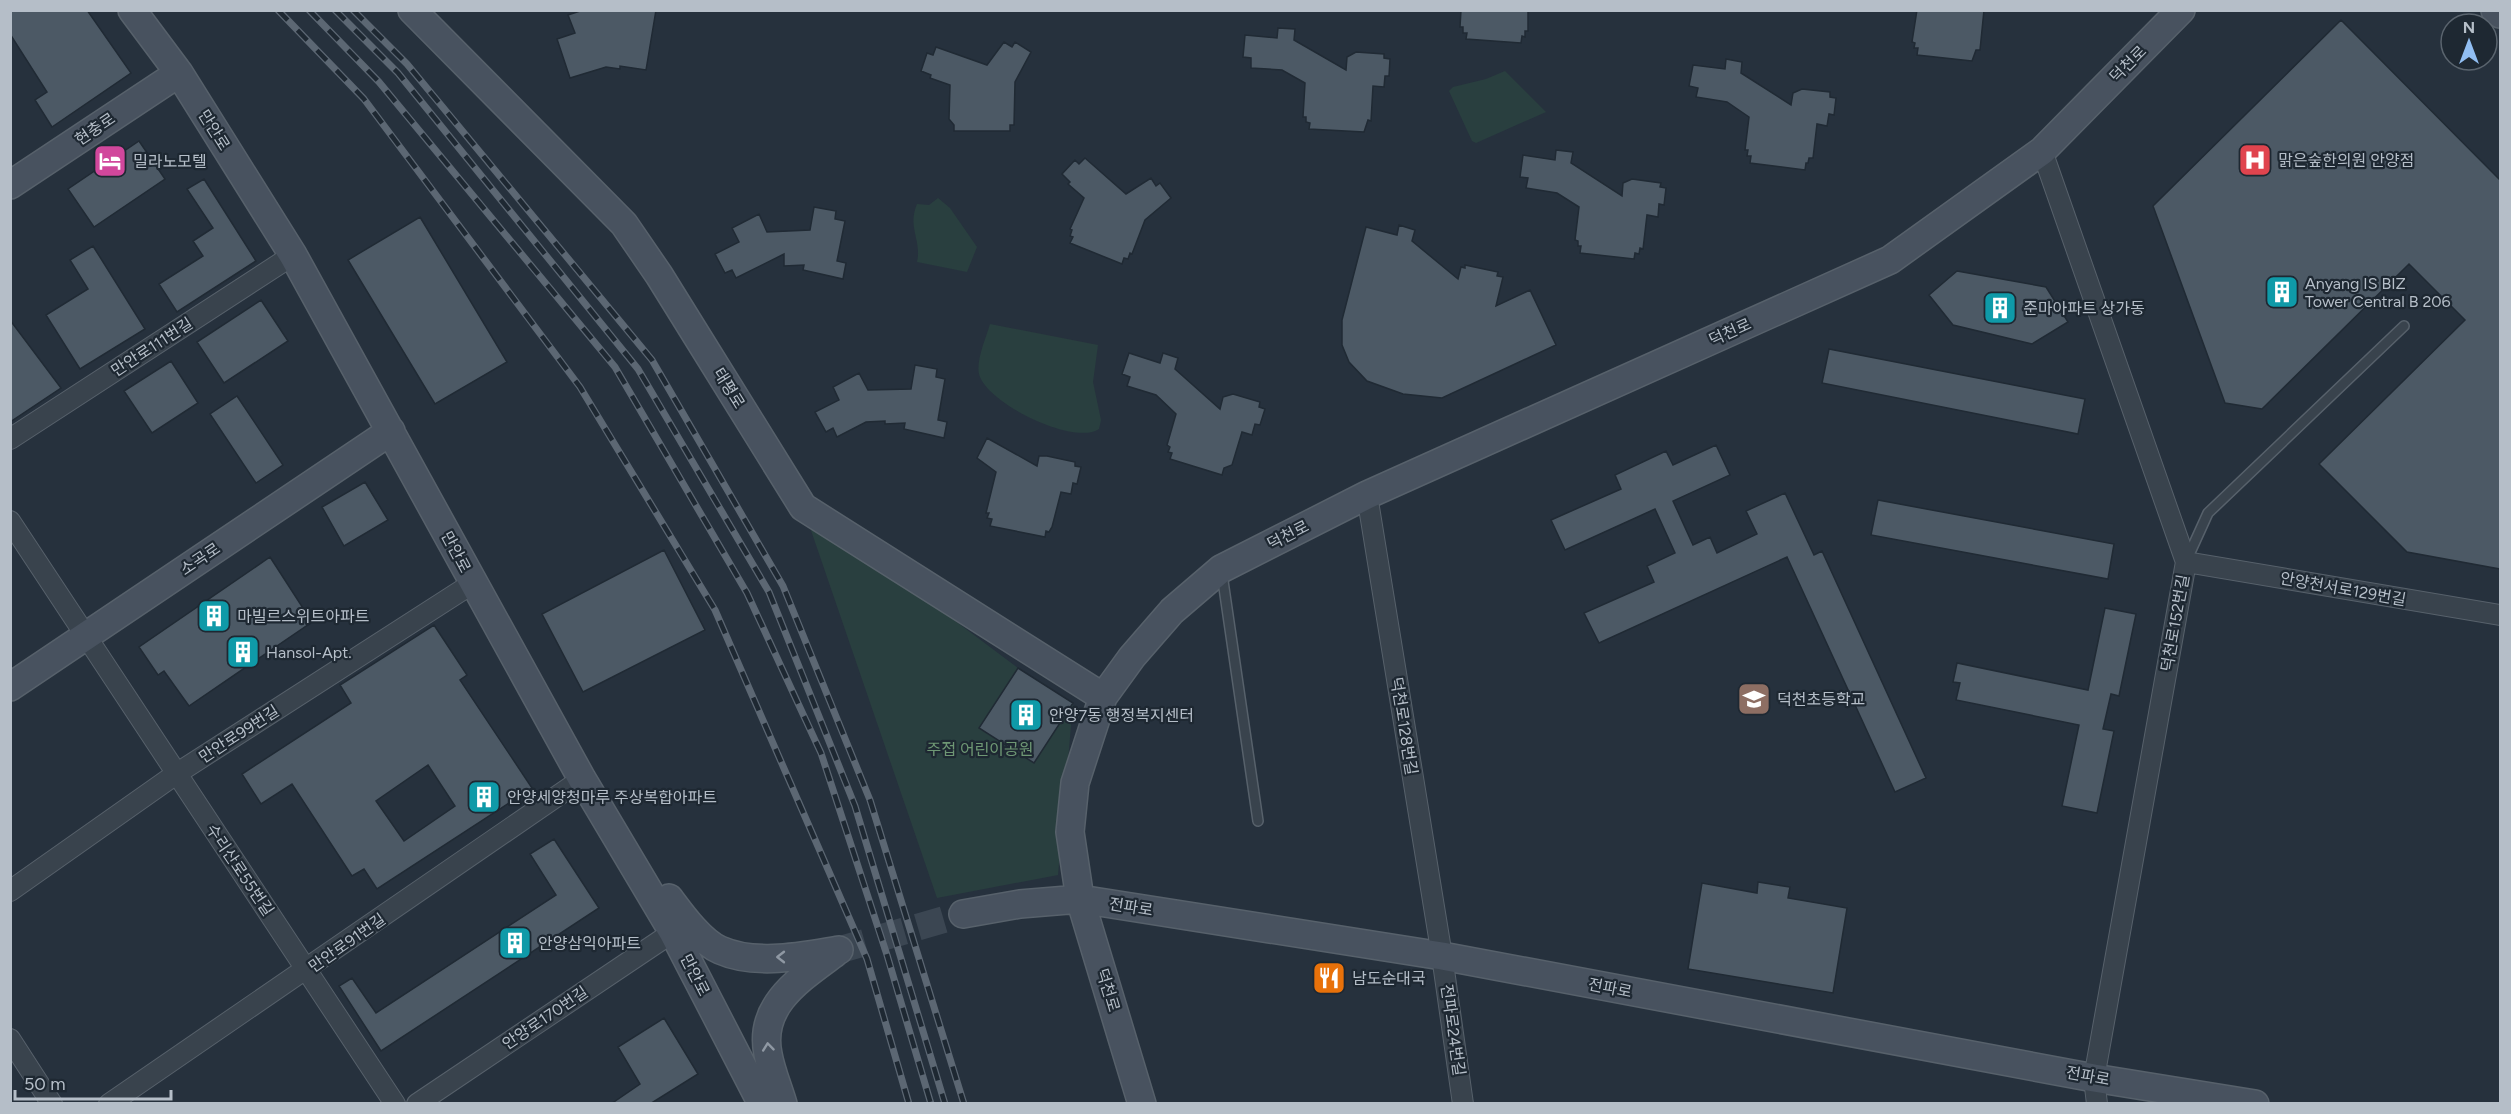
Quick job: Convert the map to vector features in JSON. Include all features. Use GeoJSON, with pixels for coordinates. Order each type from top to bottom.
{"type":"FeatureCollection","features":[{"type":"Feature","properties":{"kind":"street","name":"만안로"},"geometry":{"type":"LineString","coordinates":[[132,10],[178,73],[293,255],[582,779],[673,932],[762,1104]]}},
{"type":"Feature","properties":{"kind":"street","name":"태평로"},"geometry":{"type":"LineString","coordinates":[[412,10],[624,224],[659,275],[804,507],[1103,697]]}},
{"type":"Feature","properties":{"kind":"street","name":"덕천로"},"geometry":{"type":"LineString","coordinates":[[1142,1104],[1080,899],[1070,832],[1075,783],[1103,697],[1132,657],[1172,612],[1221,569],[1367,495],[1890,260],[2042,151],[2181,10]]}},
{"type":"Feature","properties":{"kind":"street"},"geometry":{"type":"LineString","coordinates":[[2495,10],[2500,15]]}},
{"type":"Feature","properties":{"kind":"street","name":"현충로"},"geometry":{"type":"LineString","coordinates":[[10,185],[178,73]]}},
{"type":"Feature","properties":{"kind":"street","name":"덕천로152번길"},"geometry":{"type":"LineString","coordinates":[[2042,151],[2186,562],[2096,1091]]}},
{"type":"Feature","properties":{"kind":"street","name":"만안로111번길"},"geometry":{"type":"LineString","coordinates":[[10,439],[293,255]]}},
{"type":"Feature","properties":{"kind":"street","name":"소곡로"},"geometry":{"type":"LineString","coordinates":[[10,687],[391,431]]}},
{"type":"Feature","properties":{"kind":"street","name":"덕천로128번길"},"geometry":{"type":"LineString","coordinates":[[1367,495],[1442,956]]}},
{"type":"Feature","properties":{"kind":"street","name":"수리산로55번길"},"geometry":{"type":"LineString","coordinates":[[10,521],[88,634],[176,774],[395,1104]]}},
{"type":"Feature","properties":{"kind":"street","name":"안양천서로129번길"},"geometry":{"type":"LineString","coordinates":[[2186,562],[2500,615]]}},
{"type":"Feature","properties":{"kind":"street","name":"만안로99번길"},"geometry":{"type":"LineString","coordinates":[[10,891],[176,774],[473,583]]}},
{"type":"Feature","properties":{"kind":"street","name":"만안로91번길"},"geometry":{"type":"LineString","coordinates":[[109,1104],[582,779]]}},
{"type":"Feature","properties":{"kind":"street"},"geometry":{"type":"LineString","coordinates":[[629,860],[656,880],[686,921],[719,950],[748,956],[786,958],[839,951],[790,986],[775,1007],[766,1026],[767,1054],[783,1104]]}},
{"type":"Feature","properties":{"kind":"street","name":"전파로"},"geometry":{"type":"LineString","coordinates":[[963,914],[1020,904],[1080,899],[1442,956],[2096,1091],[2255,1104]]}},
{"type":"Feature","properties":{"kind":"street","name":"안양로170번길"},"geometry":{"type":"LineString","coordinates":[[417,1104],[673,932]]}},
{"type":"Feature","properties":{"kind":"street","name":"전파로24번길"},"geometry":{"type":"LineString","coordinates":[[1442,956],[1463,1104]]}},
{"type":"Feature","properties":{"kind":"street"},"geometry":{"type":"LineString","coordinates":[[10,1039],[52,1104]]}},
{"type":"Feature","properties":{"kind":"lane"},"geometry":{"type":"LineString","coordinates":[[2186,562],[2208,513],[2404,326]]}},
{"type":"Feature","properties":{"kind":"lane"},"geometry":{"type":"LineString","coordinates":[[1221,569],[1258,821]]}},
{"type":"Feature","properties":{"kind":"green space"},"geometry":{"type":"Polygon","coordinates":[[[1505,71],[1546,112],[1476,143],[1472,141],[1449,91],[1453,87],[1486,79],[1505,71]]]}},
{"type":"Feature","properties":{"kind":"green space"},"geometry":{"type":"Polygon","coordinates":[[[938,198],[950,208],[977,247],[967,272],[917,262],[918,247],[913,220],[914,212],[917,204],[929,205],[938,198]]]}},
{"type":"Feature","properties":{"kind":"green space"},"geometry":{"type":"Polygon","coordinates":[[[990,324],[1098,345],[1093,382],[1101,420],[1099,429],[1087,433],[1052,427],[1013,409],[997,397],[985,385],[978,368],[990,324]]]}},
{"type":"Feature","properties":{"kind":"green space","name":"주접 어린이공원"},"geometry":{"type":"Polygon","coordinates":[[[803,507],[1018,668],[1073,703],[1058,875],[937,898],[803,507]]]}},
{"type":"Feature","properties":{"kind":"building"},"geometry":{"type":"Polygon","coordinates":[[[10,10],[87,10],[131,73],[52,127],[35,100],[47,92],[10,34],[10,10]]]}},
{"type":"Feature","properties":{"kind":"building"},"geometry":{"type":"Polygon","coordinates":[[[583,10],[656,10],[646,70],[620,66],[620,69],[606,67],[570,78],[557,39],[575,33],[568,15],[583,10]]]}},
{"type":"Feature","properties":{"kind":"building"},"geometry":{"type":"Polygon","coordinates":[[[1461,10],[1528,10],[1528,31],[1525,31],[1525,37],[1522,36],[1521,43],[1466,39],[1467,33],[1463,33],[1463,27],[1460,27],[1461,10]]]}},
{"type":"Feature","properties":{"kind":"building"},"geometry":{"type":"Polygon","coordinates":[[[1917,10],[1984,10],[1980,50],[1976,50],[1972,61],[1917,55],[1918,48],[1914,48],[1915,43],[1912,42],[1917,10]]]}},
{"type":"Feature","properties":{"kind":"building","name":"Anyang IS BIZ Tower Central B 206"},"geometry":{"type":"Polygon","coordinates":[[[2341,20],[2500,180],[2500,569],[2407,552],[2319,464],[2465,320],[2409,264],[2262,409],[2225,403],[2153,206],[2341,20]]]}},
{"type":"Feature","properties":{"kind":"building"},"geometry":{"type":"Polygon","coordinates":[[[1278,28],[1295,29],[1294,40],[1346,70],[1347,57],[1356,52],[1384,54],[1384,58],[1390,59],[1389,76],[1385,76],[1384,87],[1373,86],[1371,121],[1368,120],[1364,132],[1309,129],[1310,123],[1306,122],[1306,117],[1303,117],[1305,83],[1282,70],[1251,68],[1251,58],[1243,57],[1245,35],[1277,38],[1278,28]]]}},
{"type":"Feature","properties":{"kind":"building"},"geometry":{"type":"Polygon","coordinates":[[[1004,42],[1012,47],[1015,42],[1031,52],[1015,82],[1014,125],[1010,125],[1010,131],[954,131],[954,125],[949,119],[950,85],[930,78],[931,75],[921,71],[927,53],[933,55],[936,47],[987,65],[1004,42]]]}},
{"type":"Feature","properties":{"kind":"building"},"geometry":{"type":"Polygon","coordinates":[[[1726,59],[1742,62],[1741,73],[1791,105],[1793,93],[1802,89],[1830,92],[1830,97],[1836,98],[1834,115],[1829,114],[1827,126],[1817,124],[1813,158],[1809,158],[1805,170],[1750,163],[1751,156],[1747,156],[1748,150],[1745,150],[1749,117],[1727,102],[1696,97],[1698,88],[1689,86],[1693,65],[1725,69],[1726,59]]]}},
{"type":"Feature","properties":{"kind":"building"},"geometry":{"type":"Polygon","coordinates":[[[139,141],[165,179],[94,227],[68,189],[139,141]]]}},
{"type":"Feature","properties":{"kind":"building"},"geometry":{"type":"Polygon","coordinates":[[[1556,150],[1573,152],[1571,163],[1622,196],[1623,183],[1632,179],[1661,183],[1660,187],[1666,188],[1664,205],[1659,204],[1658,217],[1647,215],[1643,249],[1640,248],[1639,254],[1635,253],[1634,259],[1580,253],[1581,246],[1578,246],[1578,241],[1575,240],[1579,207],[1557,193],[1526,188],[1528,178],[1520,177],[1523,155],[1555,160],[1556,150]]]}},
{"type":"Feature","properties":{"kind":"building"},"geometry":{"type":"Polygon","coordinates":[[[1085,158],[1126,194],[1151,178],[1156,186],[1160,183],[1171,198],[1145,220],[1132,254],[1130,253],[1128,259],[1124,258],[1122,264],[1070,243],[1073,237],[1070,236],[1072,230],[1070,229],[1084,198],[1068,184],[1070,182],[1062,174],[1075,160],[1079,164],[1085,158]]]}},
{"type":"Feature","properties":{"kind":"building"},"geometry":{"type":"Polygon","coordinates":[[[204,179],[256,261],[177,312],[159,284],[203,256],[193,241],[213,228],[187,189],[204,179]]]}},
{"type":"Feature","properties":{"kind":"building"},"geometry":{"type":"Polygon","coordinates":[[[814,207],[836,211],[835,219],[845,221],[837,261],[846,263],[843,279],[803,270],[804,265],[784,266],[784,254],[736,278],[732,270],[725,273],[715,254],[739,242],[732,228],[759,214],[767,232],[810,230],[814,207]]]}},
{"type":"Feature","properties":{"kind":"building"},"geometry":{"type":"Polygon","coordinates":[[[420,217],[507,362],[435,404],[348,260],[420,217]]]}},
{"type":"Feature","properties":{"kind":"building"},"geometry":{"type":"Polygon","coordinates":[[[1399,225],[1415,230],[1412,241],[1458,279],[1461,267],[1465,268],[1465,265],[1498,272],[1497,276],[1503,277],[1496,306],[1530,290],[1556,345],[1442,398],[1403,394],[1367,381],[1349,362],[1342,345],[1342,320],[1366,227],[1397,235],[1399,225]]]}},
{"type":"Feature","properties":{"kind":"building"},"geometry":{"type":"Polygon","coordinates":[[[93,246],[145,329],[80,369],[46,315],[88,289],[70,260],[93,246]]]}},
{"type":"Feature","properties":{"kind":"building","name":"준마아파트 상가동"},"geometry":{"type":"Polygon","coordinates":[[[1957,271],[2046,287],[2068,322],[2032,344],[1953,325],[1929,295],[1957,271]]]}},
{"type":"Feature","properties":{"kind":"building"},"geometry":{"type":"Polygon","coordinates":[[[261,300],[288,341],[224,383],[197,342],[261,300]]]}},
{"type":"Feature","properties":{"kind":"building"},"geometry":{"type":"Polygon","coordinates":[[[10,320],[61,388],[10,422],[10,320]]]}},
{"type":"Feature","properties":{"kind":"building"},"geometry":{"type":"Polygon","coordinates":[[[1829,349],[2085,399],[2078,434],[1822,383],[1829,349]]]}},
{"type":"Feature","properties":{"kind":"building"},"geometry":{"type":"Polygon","coordinates":[[[1129,353],[1160,363],[1163,353],[1178,358],[1175,369],[1220,409],[1223,397],[1233,394],[1260,402],[1259,407],[1265,409],[1260,425],[1255,424],[1252,435],[1242,432],[1232,465],[1224,468],[1222,475],[1170,459],[1172,453],[1168,452],[1170,447],[1167,445],[1176,414],[1156,395],[1127,386],[1130,377],[1122,374],[1129,353]]]}},
{"type":"Feature","properties":{"kind":"building"},"geometry":{"type":"Polygon","coordinates":[[[171,361],[198,403],[152,433],[124,391],[171,361]]]}},
{"type":"Feature","properties":{"kind":"building"},"geometry":{"type":"Polygon","coordinates":[[[915,365],[937,369],[936,377],[945,379],[938,420],[947,422],[944,438],[904,429],[905,423],[885,424],[885,421],[866,422],[837,437],[833,428],[826,432],[815,412],[839,400],[833,387],[859,373],[868,390],[911,389],[915,365]]]}},
{"type":"Feature","properties":{"kind":"building"},"geometry":{"type":"Polygon","coordinates":[[[237,396],[283,465],[256,483],[210,414],[237,396]]]}},
{"type":"Feature","properties":{"kind":"building"},"geometry":{"type":"Polygon","coordinates":[[[987,438],[1037,466],[1039,456],[1047,456],[1075,462],[1075,466],[1081,467],[1077,484],[1073,483],[1071,494],[1061,492],[1052,527],[1049,532],[1046,531],[1045,537],[990,526],[992,519],[987,518],[989,513],[986,513],[996,472],[977,458],[987,438]]]}},
{"type":"Feature","properties":{"kind":"building"},"geometry":{"type":"Polygon","coordinates":[[[1716,445],[1730,475],[1673,501],[1693,545],[1710,537],[1717,553],[1757,534],[1746,511],[1785,493],[1814,555],[1822,551],[1926,778],[1895,792],[1787,557],[1599,643],[1584,613],[1654,582],[1647,566],[1675,553],[1655,509],[1565,550],[1551,520],[1621,489],[1615,475],[1666,451],[1673,465],[1716,445]]]}},
{"type":"Feature","properties":{"kind":"building"},"geometry":{"type":"Polygon","coordinates":[[[365,482],[388,520],[344,546],[322,507],[365,482]]]}},
{"type":"Feature","properties":{"kind":"building"},"geometry":{"type":"Polygon","coordinates":[[[1878,500],[2114,544],[2108,579],[1871,535],[1878,500]]]}},
{"type":"Feature","properties":{"kind":"building"},"geometry":{"type":"Polygon","coordinates":[[[664,550],[705,630],[583,692],[542,614],[664,550]]]}},
{"type":"Feature","properties":{"kind":"building"},"geometry":{"type":"Polygon","coordinates":[[[270,557],[312,622],[189,706],[164,671],[158,675],[139,647],[270,557]]]}},
{"type":"Feature","properties":{"kind":"building"},"geometry":{"type":"Polygon","coordinates":[[[2105,608],[2136,614],[2119,696],[2111,694],[2103,729],[2114,731],[2097,813],[2062,806],[2079,725],[1956,700],[1960,683],[1953,682],[1957,663],[2088,690],[2105,608]]]}},
{"type":"Feature","properties":{"kind":"building"},"geometry":{"type":"Polygon","coordinates":[[[434,625],[467,675],[460,680],[532,788],[377,889],[364,869],[352,876],[292,784],[261,804],[242,774],[351,703],[340,685],[434,625]],[[428,765],[376,801],[404,841],[455,806],[428,765]]]}},
{"type":"Feature","properties":{"kind":"building","name":"안양7동 행정복지센터"},"geometry":{"type":"Polygon","coordinates":[[[1018,668],[1073,703],[1034,763],[979,728],[1018,668]]]}},
{"type":"Feature","properties":{"kind":"building","name":"안양삼익아파트"},"geometry":{"type":"Polygon","coordinates":[[[554,839],[599,908],[381,1051],[339,986],[352,978],[376,1013],[556,895],[530,854],[554,839]]]}},
{"type":"Feature","properties":{"kind":"building"},"geometry":{"type":"Polygon","coordinates":[[[1758,882],[1790,887],[1788,898],[1847,908],[1833,993],[1688,969],[1702,883],[1757,893],[1758,882]]]}},
{"type":"Feature","properties":{"kind":"building"},"geometry":{"type":"Polygon","coordinates":[[[664,1018],[698,1074],[650,1104],[611,1104],[640,1084],[618,1047],[664,1018]]]}},
{"type":"Feature","properties":{"kind":"tunnel"},"geometry":{"type":"LineString","coordinates":[[839,950],[963,914]]}},
{"type":"Feature","properties":{"kind":"railway"},"geometry":{"type":"LineString","coordinates":[[278,10],[364,99],[580,387],[715,610],[867,959],[909,1104]]}},
{"type":"Feature","properties":{"kind":"railway"},"geometry":{"type":"LineString","coordinates":[[309,10],[379,82],[615,367],[747,593],[821,753],[887,955],[931,1104]]}},
{"type":"Feature","properties":{"kind":"railway"},"geometry":{"type":"LineString","coordinates":[[335,10],[398,73],[638,369],[769,592],[855,806],[945,1104]]}},
{"type":"Feature","properties":{"kind":"railway"},"geometry":{"type":"LineString","coordinates":[[353,10],[407,64],[652,360],[783,586],[870,800],[964,1104]]}},
{"type":"Feature","properties":{"kind":"place","name":"맑은숲한의원 안양점"},"geometry":{"type":"Point","coordinates":[2255,160]}},
{"type":"Feature","properties":{"kind":"place","name":"밀라노모텔"},"geometry":{"type":"Point","coordinates":[110,161]}},
{"type":"Feature","properties":{"kind":"place","name":"Anyang IS BIZ Tower Central B 206"},"geometry":{"type":"Point","coordinates":[2282,292]}},
{"type":"Feature","properties":{"kind":"place","name":"준마아파트 상가동"},"geometry":{"type":"Point","coordinates":[2000,308]}},
{"type":"Feature","properties":{"kind":"place","name":"마빌르스위트아파트"},"geometry":{"type":"Point","coordinates":[214,616]}},
{"type":"Feature","properties":{"kind":"place","name":"Hansol-Apt."},"geometry":{"type":"Point","coordinates":[243,652]}},
{"type":"Feature","properties":{"kind":"place","name":"덕천초등학교"},"geometry":{"type":"Point","coordinates":[1754,699]}},
{"type":"Feature","properties":{"kind":"place","name":"안양7동 행정복지센터"},"geometry":{"type":"Point","coordinates":[1026,715]}},
{"type":"Feature","properties":{"kind":"place","name":"안양세양청마루 주상복합아파트"},"geometry":{"type":"Point","coordinates":[484,797]}},
{"type":"Feature","properties":{"kind":"place","name":"안양삼익아파트"},"geometry":{"type":"Point","coordinates":[515,943]}},
{"type":"Feature","properties":{"kind":"place","name":"남도순대국"},"geometry":{"type":"Point","coordinates":[1329,978]}}]}
